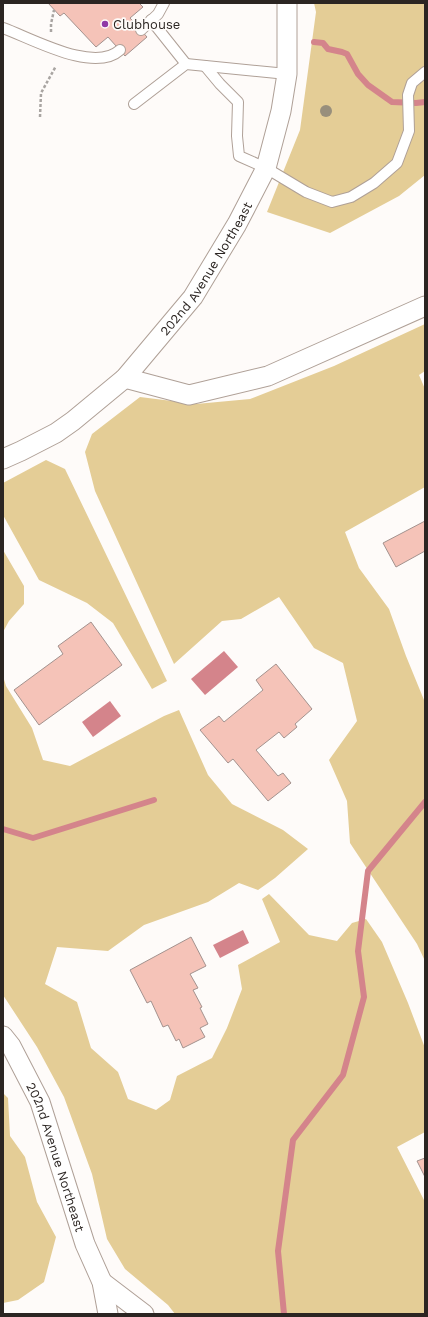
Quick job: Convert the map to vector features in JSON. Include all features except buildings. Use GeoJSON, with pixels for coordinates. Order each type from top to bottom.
{"type":"FeatureCollection","features":[{"type":"Feature","properties":{"kind":"street","name":"202nd Avenue Northeast"},"geometry":{"type":"LineString","coordinates":[[3,458],[21,451],[56,433],[73,422],[125,378],[192,297],[237,224],[266,168],[281,111],[287,74],[287,3]]}},
{"type":"Feature","properties":{"kind":"street"},"geometry":{"type":"LineString","coordinates":[[125,378],[189,395],[261,378],[425,306]]}},
{"type":"Feature","properties":{"kind":"street","name":"202nd Avenue Northeast"},"geometry":{"type":"LineString","coordinates":[[3,1036],[11,1046],[40,1102],[85,1244],[102,1282],[108,1314]]}},
{"type":"Feature","properties":{"kind":"street","name":"202nd Avenue Northeast"},"geometry":{"type":"LineString","coordinates":[[102,1282],[144,1314]]}},
{"type":"Feature","properties":{"kind":"lane"},"geometry":{"type":"LineString","coordinates":[[141,30],[158,14],[164,3]]}},
{"type":"Feature","properties":{"kind":"lane"},"geometry":{"type":"LineString","coordinates":[[152,20],[186,64]]}},
{"type":"Feature","properties":{"kind":"lane"},"geometry":{"type":"LineString","coordinates":[[3,28],[56,50],[94,59],[115,55],[120,50]]}},
{"type":"Feature","properties":{"kind":"lane"},"geometry":{"type":"LineString","coordinates":[[134,104],[186,64],[287,74]]}},
{"type":"Feature","properties":{"kind":"lane"},"geometry":{"type":"LineString","coordinates":[[205,66],[238,102],[239,156],[266,168],[306,192],[332,202],[351,197],[374,183],[397,162],[409,131],[408,95],[412,83],[425,72]]}},
{"type":"Feature","properties":{"kind":"path"},"geometry":{"type":"LineString","coordinates":[[52,18],[54,10]]}},
{"type":"Feature","properties":{"kind":"path"},"geometry":{"type":"LineString","coordinates":[[40,117],[41,93],[54,71],[58,60],[56,50]]}},
{"type":"Feature","properties":{"kind":"shaded area"},"geometry":{"type":"Polygon","coordinates":[[[314,3],[425,3],[425,175],[399,196],[330,233],[267,212],[300,130],[316,12],[314,3]]]}},
{"type":"Feature","properties":{"kind":"shaded area"},"geometry":{"type":"Polygon","coordinates":[[[425,324],[425,371],[419,375],[425,389],[425,487],[345,532],[359,568],[389,609],[406,656],[424,700],[425,699],[425,961],[417,944],[350,843],[347,801],[329,760],[357,721],[343,663],[314,648],[279,597],[241,619],[222,621],[174,664],[95,491],[85,452],[92,434],[140,397],[196,404],[250,399],[334,366],[425,324]]]}},
{"type":"Feature","properties":{"kind":"shaded area"},"geometry":{"type":"Polygon","coordinates":[[[46,460],[65,469],[167,681],[152,689],[113,623],[87,603],[39,580],[3,515],[3,483],[46,460]]]}},
{"type":"Feature","properties":{"kind":"shaded area"},"geometry":{"type":"Polygon","coordinates":[[[3,550],[24,586],[24,604],[9,621],[3,632],[3,550]]]}},
{"type":"Feature","properties":{"kind":"shaded area"},"geometry":{"type":"Polygon","coordinates":[[[224,651],[238,667],[205,695],[191,679],[224,651]]]}},
{"type":"Feature","properties":{"kind":"shaded area"},"geometry":{"type":"Polygon","coordinates":[[[3,676],[6,686],[32,728],[43,760],[70,766],[164,716],[179,710],[208,775],[232,804],[283,830],[308,849],[275,878],[258,890],[239,883],[208,902],[144,925],[108,951],[57,947],[45,984],[77,1002],[91,1048],[118,1072],[128,1099],[156,1110],[170,1100],[177,1076],[212,1058],[227,1028],[242,989],[238,965],[280,942],[262,899],[269,894],[309,935],[337,941],[352,923],[366,919],[382,942],[425,1048],[425,1132],[397,1147],[425,1202],[425,1314],[175,1314],[168,1305],[125,1269],[107,1239],[92,1174],[64,1097],[37,1047],[3,995],[3,676]]]}},
{"type":"Feature","properties":{"kind":"shaded area"},"geometry":{"type":"Polygon","coordinates":[[[110,701],[121,716],[93,737],[82,722],[110,701]]]}},
{"type":"Feature","properties":{"kind":"shaded area"},"geometry":{"type":"Polygon","coordinates":[[[243,930],[249,943],[220,958],[213,945],[243,930]]]}},
{"type":"Feature","properties":{"kind":"shaded area"},"geometry":{"type":"Polygon","coordinates":[[[3,1093],[8,1098],[10,1136],[25,1157],[37,1202],[56,1237],[44,1282],[18,1300],[3,1303],[3,1093]]]}},
{"type":"Feature","properties":{"kind":"waterway"},"geometry":{"type":"LineString","coordinates":[[314,42],[323,43],[328,49],[347,54],[358,74],[368,85],[392,102],[425,102]]}},
{"type":"Feature","properties":{"kind":"waterway"},"geometry":{"type":"LineString","coordinates":[[3,829],[33,838],[154,800]]}},
{"type":"Feature","properties":{"kind":"waterway"},"geometry":{"type":"LineString","coordinates":[[284,1314],[278,1251],[293,1140],[343,1075],[364,997],[358,951],[368,871],[425,802]]}},
{"type":"Feature","properties":{"kind":"place","name":"Clubhouse"},"geometry":{"type":"Point","coordinates":[105,24]}}]}
